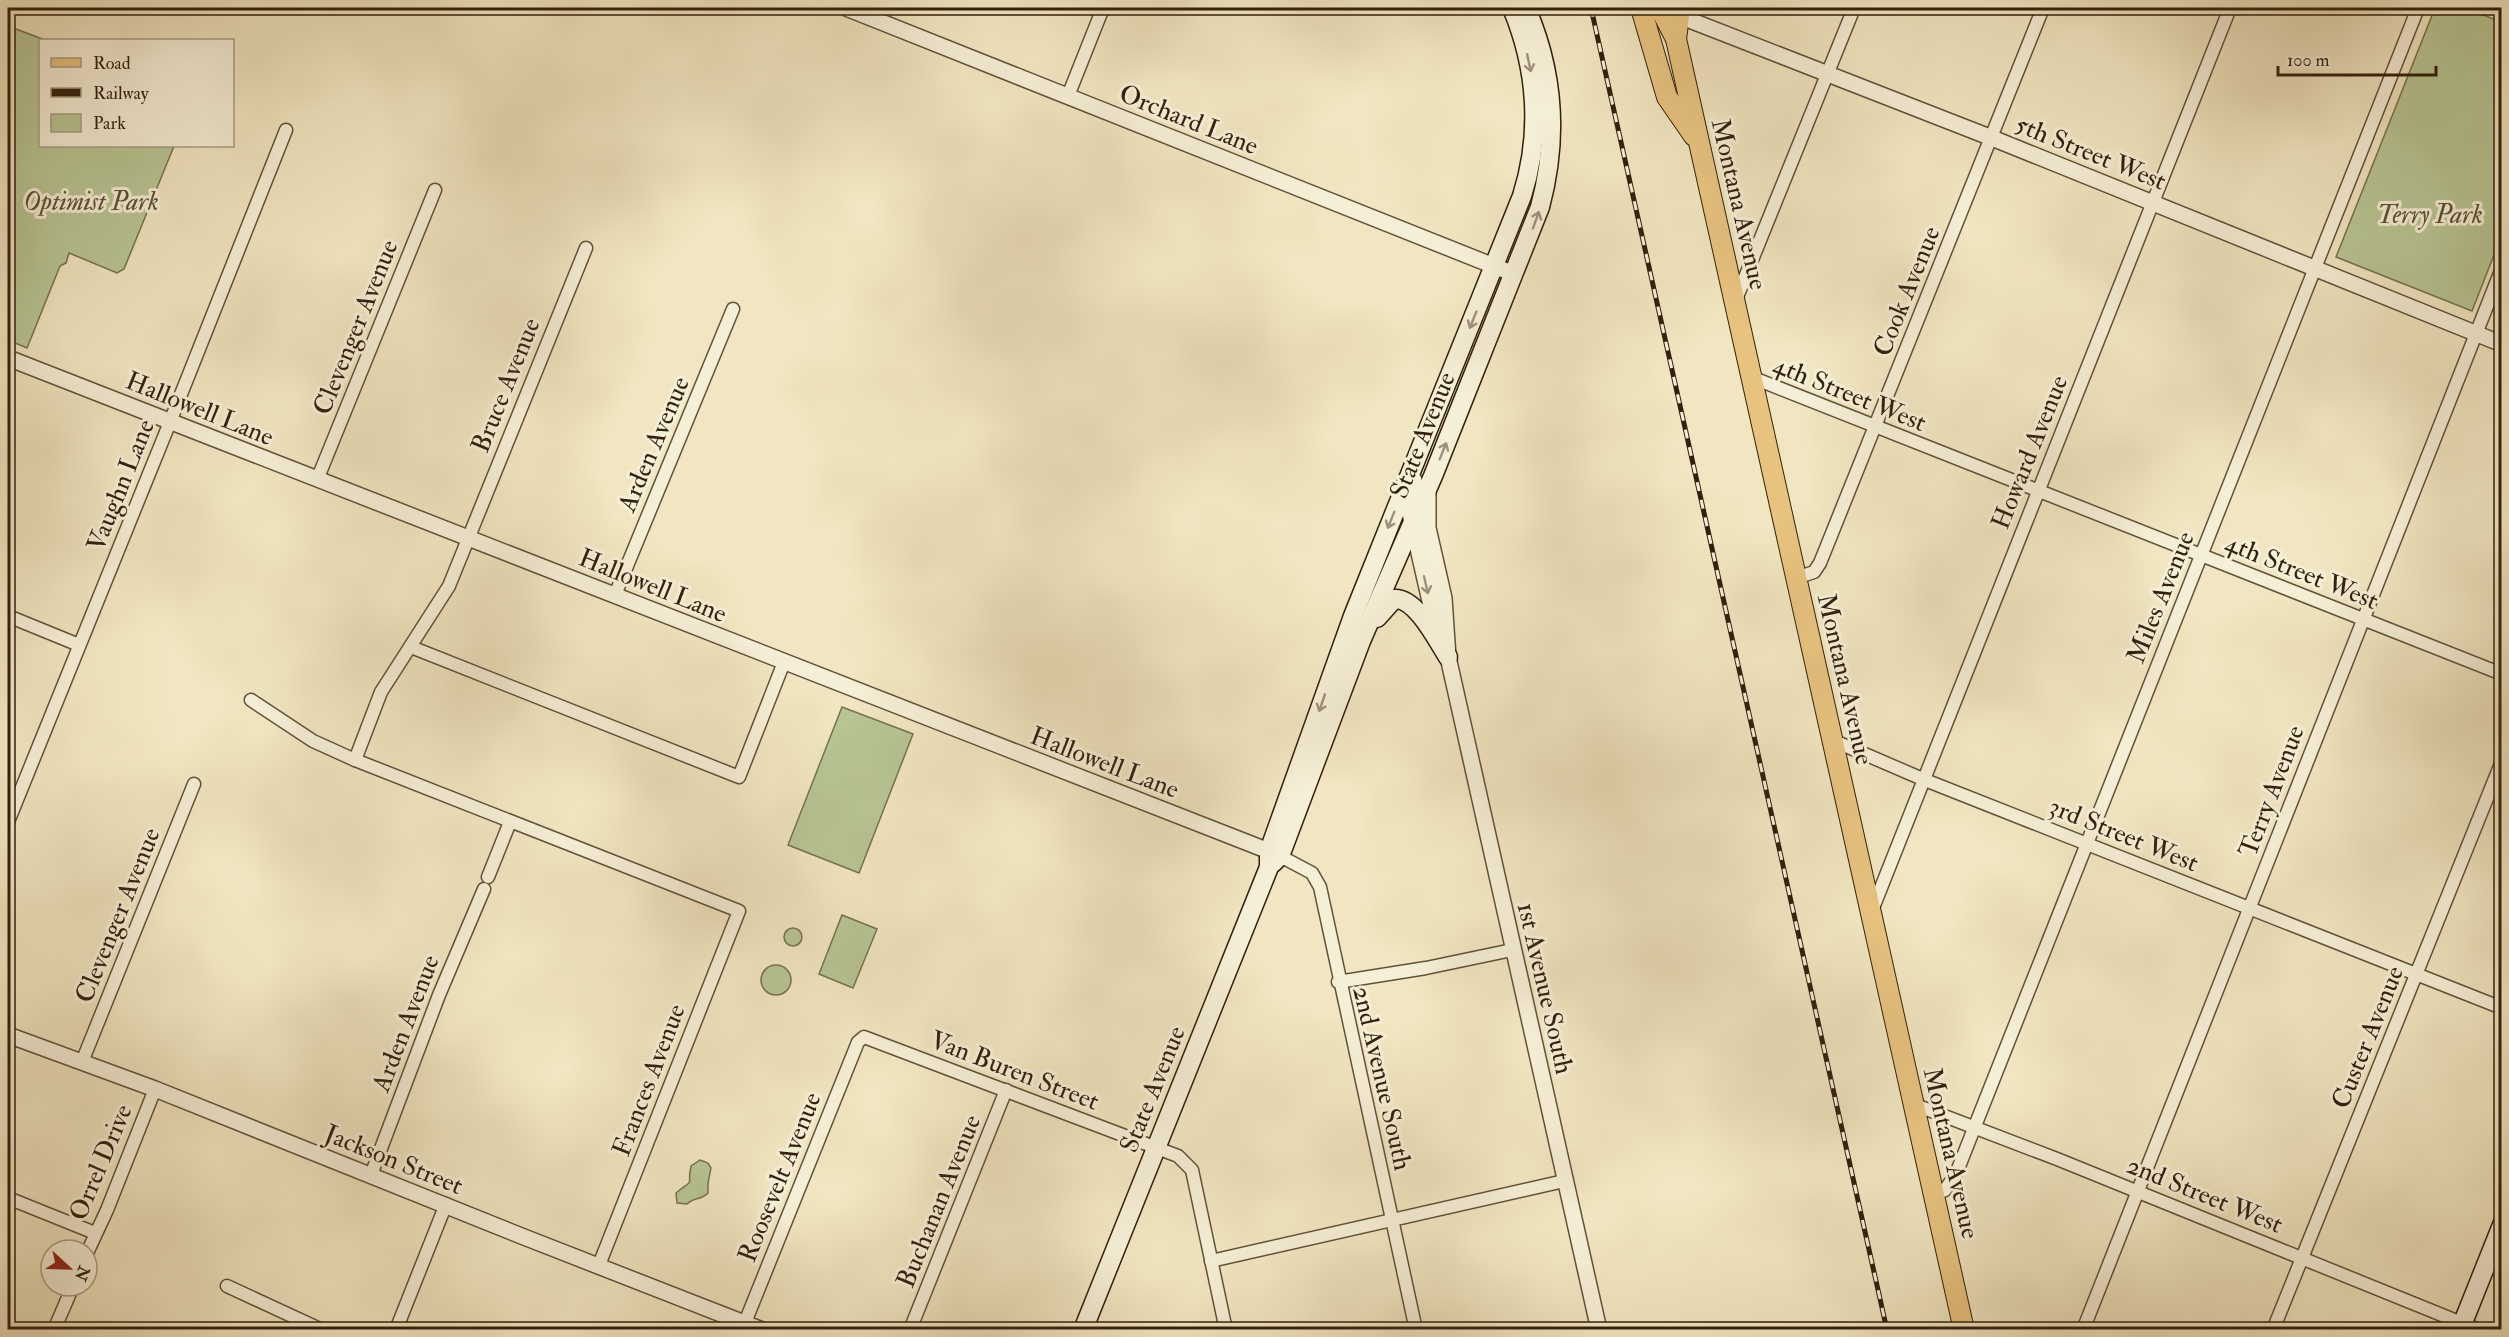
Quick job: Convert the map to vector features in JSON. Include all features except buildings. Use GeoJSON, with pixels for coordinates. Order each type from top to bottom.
{"type":"FeatureCollection","features":[{"type":"Feature","properties":{"kind":"main road","name":"State Avenue"},"geometry":{"type":"LineString","coordinates":[[1273,858],[1353,616],[1528,177],[1535,129],[1532,74],[1526,46],[1512,8]]}},
{"type":"Feature","properties":{"kind":"main road","name":"State Avenue"},"geometry":{"type":"LineString","coordinates":[[1083,1329],[1361,642],[1429,485],[1540,207],[1548,171],[1552,136],[1549,84],[1538,39],[1526,8]]}},
{"type":"Feature","properties":{"kind":"main road"},"geometry":{"type":"LineString","coordinates":[[1641,8],[1667,97],[1701,150]]}},
{"type":"Feature","properties":{"kind":"main road","name":"Montana Avenue"},"geometry":{"type":"LineString","coordinates":[[1669,10],[1964,1329]]}},
{"type":"Feature","properties":{"kind":"main road"},"geometry":{"type":"LineString","coordinates":[[1361,642],[1388,605],[1394,599],[1399,599],[1410,603],[1448,657]]}},
{"type":"Feature","properties":{"kind":"main road"},"geometry":{"type":"LineString","coordinates":[[2467,1327],[2502,1225]]}},
{"type":"Feature","properties":{"kind":"street","name":"Orchard Lane"},"geometry":{"type":"LineString","coordinates":[[846,8],[1514,274]]}},
{"type":"Feature","properties":{"kind":"street"},"geometry":{"type":"LineString","coordinates":[[1068,96],[1103,8]]}},
{"type":"Feature","properties":{"kind":"street"},"geometry":{"type":"LineString","coordinates":[[1735,303],[1854,8]]}},
{"type":"Feature","properties":{"kind":"street","name":"Cook Avenue"},"geometry":{"type":"LineString","coordinates":[[1796,578],[1814,572],[1820,563],[2043,8]]}},
{"type":"Feature","properties":{"kind":"street","name":"Howard Avenue"},"geometry":{"type":"LineString","coordinates":[[1871,914],[2230,8]]}},
{"type":"Feature","properties":{"kind":"street","name":"Miles Avenue"},"geometry":{"type":"LineString","coordinates":[[1934,1195],[1945,1190],[1951,1183],[1975,1127],[2085,843],[2418,8]]}},
{"type":"Feature","properties":{"kind":"street","name":"5th Street West"},"geometry":{"type":"LineString","coordinates":[[1669,10],[2502,344]]}},
{"type":"Feature","properties":{"kind":"street","name":"Vaughn Lane"},"geometry":{"type":"LineString","coordinates":[[8,822],[286,130]]}},
{"type":"Feature","properties":{"kind":"street","name":"Clevenger Avenue"},"geometry":{"type":"LineString","coordinates":[[317,480],[435,190]]}},
{"type":"Feature","properties":{"kind":"street","name":"Bruce Avenue"},"geometry":{"type":"LineString","coordinates":[[355,760],[381,692],[449,586],[586,248]]}},
{"type":"Feature","properties":{"kind":"street","name":"Terry Avenue"},"geometry":{"type":"LineString","coordinates":[[2083,1329],[2502,268]]}},
{"type":"Feature","properties":{"kind":"street","name":"Arden Avenue"},"geometry":{"type":"LineString","coordinates":[[615,595],[733,309]]}},
{"type":"Feature","properties":{"kind":"street","name":"Hallowell Lane"},"geometry":{"type":"LineString","coordinates":[[8,358],[615,595],[1273,858]]}},
{"type":"Feature","properties":{"kind":"street","name":"1st Avenue South"},"geometry":{"type":"LineString","coordinates":[[1453,368],[1410,494],[1412,524],[1432,610],[1448,657],[1599,1329]]}},
{"type":"Feature","properties":{"kind":"street","name":"4th Street West"},"geometry":{"type":"LineString","coordinates":[[1751,377],[2502,674]]}},
{"type":"Feature","properties":{"kind":"street","name":"1st Avenue South"},"geometry":{"type":"LineString","coordinates":[[1429,485],[1426,510],[1444,598],[1448,657]]}},
{"type":"Feature","properties":{"kind":"street"},"geometry":{"type":"LineString","coordinates":[[8,616],[79,645]]}},
{"type":"Feature","properties":{"kind":"street"},"geometry":{"type":"LineString","coordinates":[[411,646],[739,777],[784,662]]}},
{"type":"Feature","properties":{"kind":"street"},"geometry":{"type":"LineString","coordinates":[[251,700],[313,741],[510,822]]}},
{"type":"Feature","properties":{"kind":"street","name":"3rd Street West"},"geometry":{"type":"LineString","coordinates":[[1832,740],[1925,780],[2502,1008]]}},
{"type":"Feature","properties":{"kind":"street","name":"Custer Avenue"},"geometry":{"type":"LineString","coordinates":[[2273,1329],[2502,761]]}},
{"type":"Feature","properties":{"kind":"street","name":"Clevenger Avenue"},"geometry":{"type":"LineString","coordinates":[[82,1062],[194,784]]}},
{"type":"Feature","properties":{"kind":"street","name":"Arden Avenue"},"geometry":{"type":"LineString","coordinates":[[371,1175],[510,822]]}},
{"type":"Feature","properties":{"kind":"street","name":"Frances Avenue"},"geometry":{"type":"LineString","coordinates":[[510,822],[739,911],[599,1265]]}},
{"type":"Feature","properties":{"kind":"street","name":"2nd Avenue South"},"geometry":{"type":"LineString","coordinates":[[1273,858],[1312,873],[1320,887],[1338,982],[1416,1329]]}},
{"type":"Feature","properties":{"kind":"street"},"geometry":{"type":"LineString","coordinates":[[1338,982],[1426,968],[1512,950]]}},
{"type":"Feature","properties":{"kind":"street","name":"Jackson Street"},"geometry":{"type":"LineString","coordinates":[[8,1035],[155,1089],[446,1204],[525,1238],[599,1265],[743,1325],[762,1329]]}},
{"type":"Feature","properties":{"kind":"street","name":"Van Buren Street"},"geometry":{"type":"LineString","coordinates":[[858,1042],[864,1037],[870,1038],[1178,1156],[1192,1170],[1226,1329]]}},
{"type":"Feature","properties":{"kind":"street","name":"Roosevelt Avenue"},"geometry":{"type":"LineString","coordinates":[[743,1325],[858,1042]]}},
{"type":"Feature","properties":{"kind":"street","name":"Orrel Drive"},"geometry":{"type":"LineString","coordinates":[[93,1238],[107,1210],[155,1089]]}},
{"type":"Feature","properties":{"kind":"street","name":"Buchanan Avenue"},"geometry":{"type":"LineString","coordinates":[[910,1329],[1006,1090]]}},
{"type":"Feature","properties":{"kind":"street","name":"2nd Street West"},"geometry":{"type":"LineString","coordinates":[[1913,1104],[2302,1257],[2467,1327]]}},
{"type":"Feature","properties":{"kind":"street"},"geometry":{"type":"LineString","coordinates":[[1211,1261],[1391,1218],[1564,1181]]}},
{"type":"Feature","properties":{"kind":"street"},"geometry":{"type":"LineString","coordinates":[[8,1198],[95,1233]]}},
{"type":"Feature","properties":{"kind":"street"},"geometry":{"type":"LineString","coordinates":[[396,1329],[446,1204]]}},
{"type":"Feature","properties":{"kind":"street"},"geometry":{"type":"LineString","coordinates":[[227,1286],[290,1317],[322,1329]]}},
{"type":"Feature","properties":{"kind":"street"},"geometry":{"type":"LineString","coordinates":[[54,1329],[68,1298]]}},
{"type":"Feature","properties":{"kind":"green space","name":"Terry Park"},"geometry":{"type":"Polygon","coordinates":[[[2435,8],[2466,8],[2501,22],[2501,237],[2472,311],[2336,257],[2435,8]]]}},
{"type":"Feature","properties":{"kind":"green space","name":"Optimist Park"},"geometry":{"type":"Polygon","coordinates":[[[8,26],[42,39],[39,39],[39,147],[174,147],[124,269],[117,273],[69,253],[66,263],[60,266],[27,348],[8,340],[8,26]]]}},
{"type":"Feature","properties":{"kind":"green space"},"geometry":{"type":"Polygon","coordinates":[[[842,707],[913,734],[859,873],[788,845],[842,707]]]}},
{"type":"Feature","properties":{"kind":"green space"},"geometry":{"type":"Polygon","coordinates":[[[842,915],[877,929],[853,988],[819,974],[842,915]]]}},
{"type":"Feature","properties":{"kind":"green space"},"geometry":{"type":"Polygon","coordinates":[[[793,928],[799,931],[802,937],[799,943],[793,946],[787,943],[784,937],[787,931],[793,928]]]}},
{"type":"Feature","properties":{"kind":"green space"},"geometry":{"type":"Polygon","coordinates":[[[776,965],[782,966],[790,974],[790,986],[782,994],[776,995],[770,994],[762,986],[761,980],[762,974],[770,966],[776,965]]]}},
{"type":"Feature","properties":{"kind":"green space"},"geometry":{"type":"Polygon","coordinates":[[[700,1160],[708,1163],[711,1168],[708,1193],[687,1204],[677,1203],[676,1193],[690,1182],[691,1166],[700,1160]]]}},
{"type":"Feature","properties":{"kind":"railway"},"geometry":{"type":"LineString","coordinates":[[1591,8],[1887,1330]]}}]}
